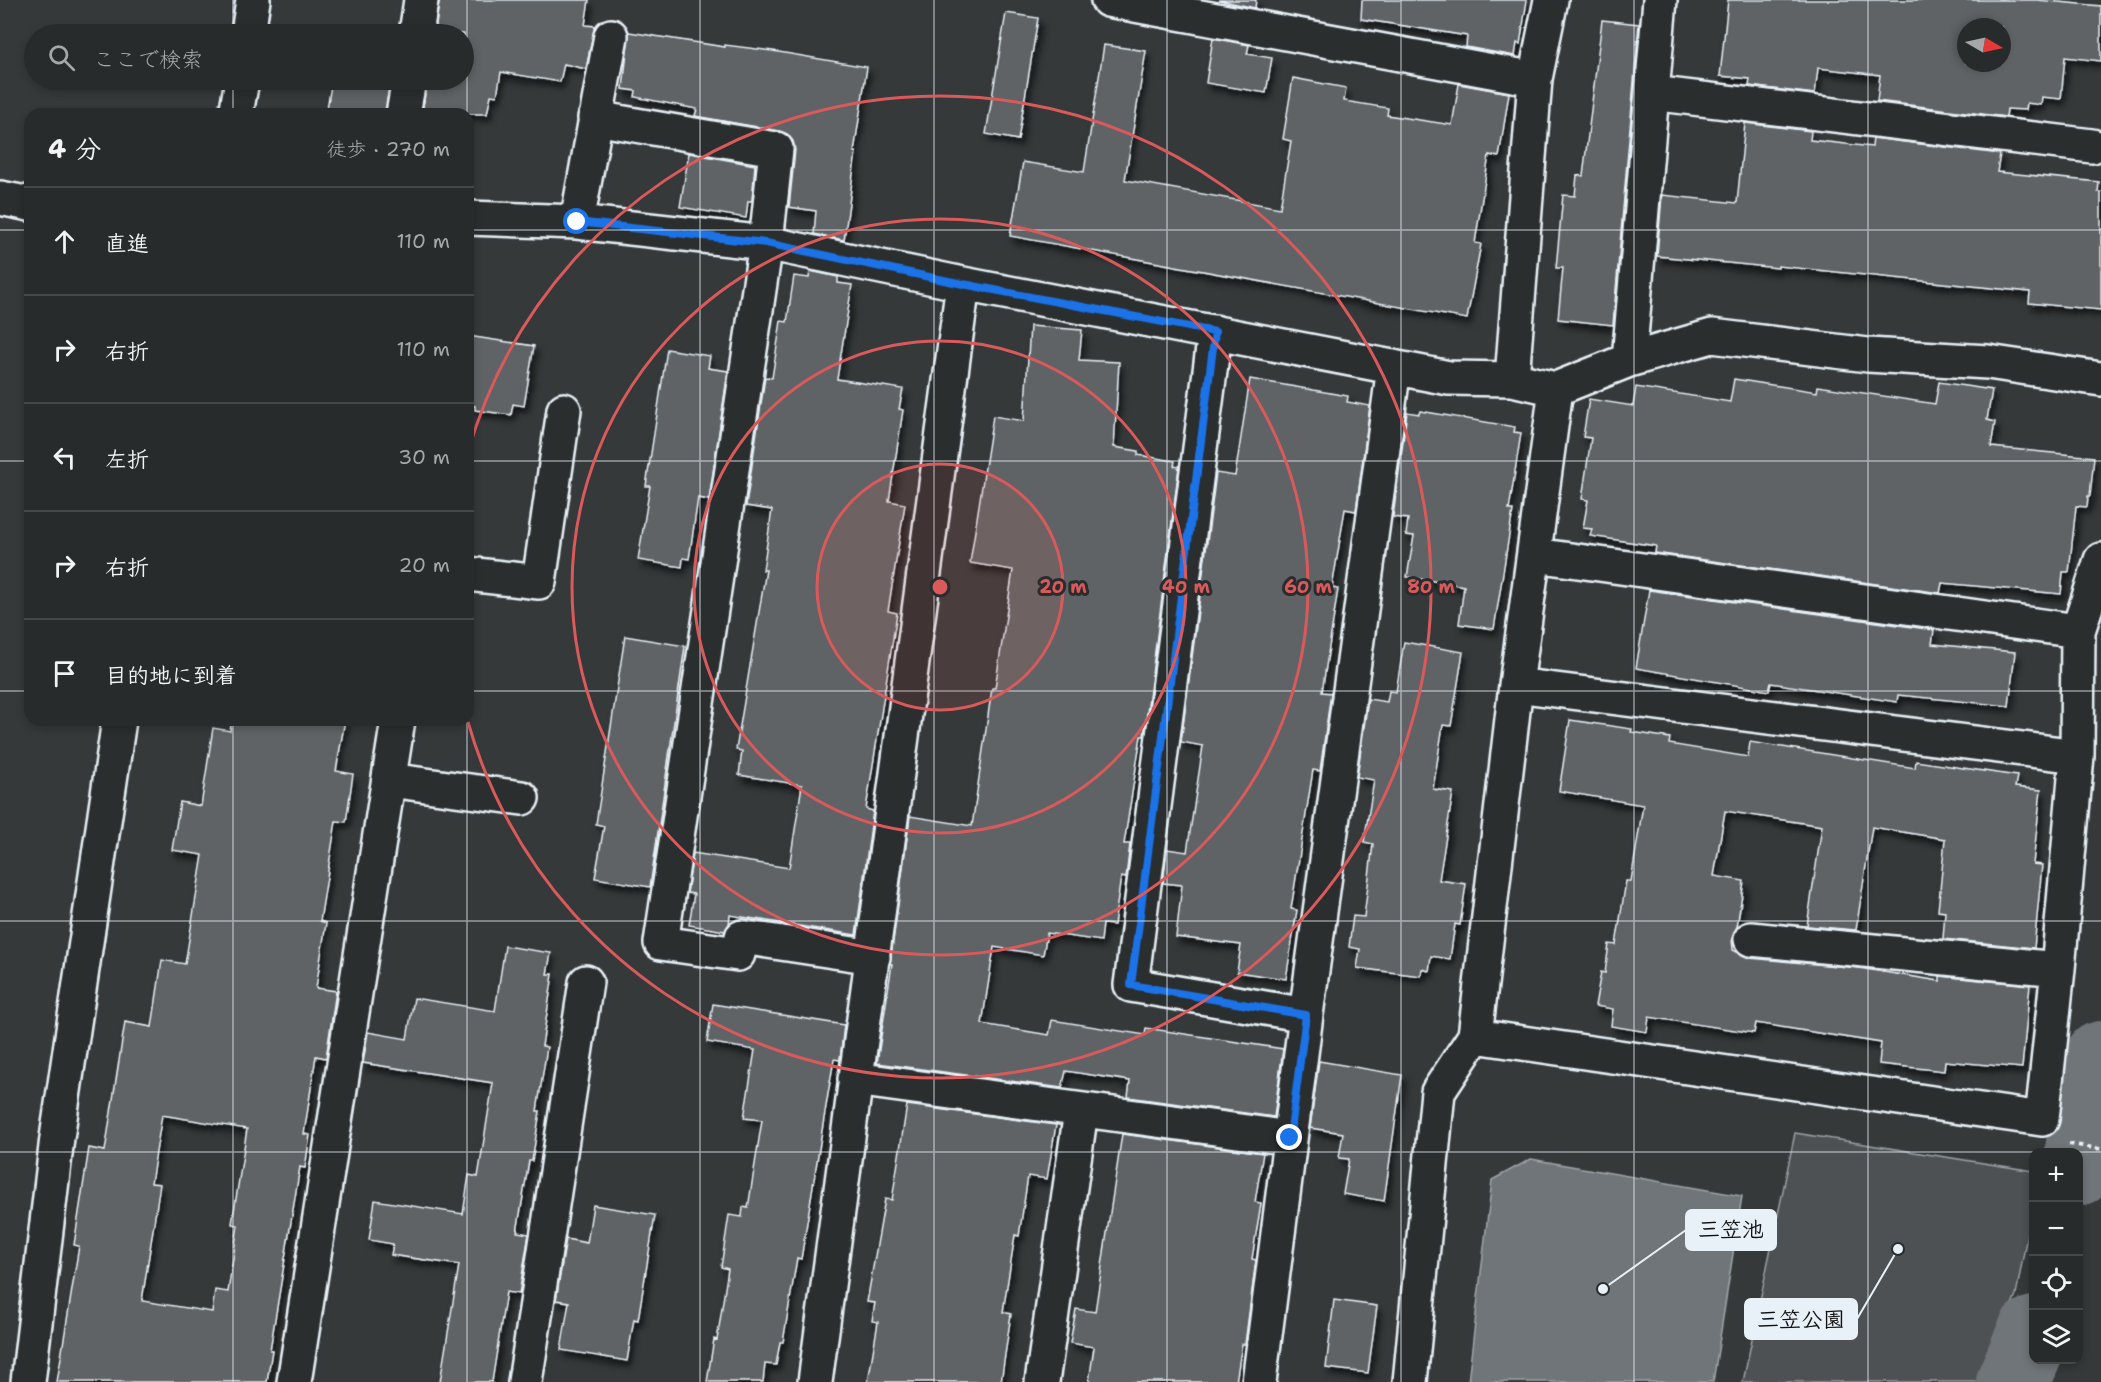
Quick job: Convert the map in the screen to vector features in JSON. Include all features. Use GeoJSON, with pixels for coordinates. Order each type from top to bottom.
{"type":"FeatureCollection","features":[{"type":"Feature","properties":{"kind":"street"},"geometry":{"type":"LineString","coordinates":[[249,24],[253,0]]}},
{"type":"Feature","properties":{"kind":"street"},"geometry":{"type":"LineString","coordinates":[[417,24],[421,0]]}},
{"type":"Feature","properties":{"kind":"street"},"geometry":{"type":"LineString","coordinates":[[1108,0],[1535,79]]}},
{"type":"Feature","properties":{"kind":"street"},"geometry":{"type":"LineString","coordinates":[[1512,379],[1535,79],[1551,0]]}},
{"type":"Feature","properties":{"kind":"street"},"geometry":{"type":"LineString","coordinates":[[1629,360],[1660,0]]}},
{"type":"Feature","properties":{"kind":"street"},"geometry":{"type":"LineString","coordinates":[[577,222],[611,36]]}},
{"type":"Feature","properties":{"kind":"street"},"geometry":{"type":"LineString","coordinates":[[237,108],[240,90]]}},
{"type":"Feature","properties":{"kind":"street"},"geometry":{"type":"LineString","coordinates":[[404,108],[407,90]]}},
{"type":"Feature","properties":{"kind":"street"},"geometry":{"type":"LineString","coordinates":[[1652,93],[2091,146]]}},
{"type":"Feature","properties":{"kind":"street"},"geometry":{"type":"LineString","coordinates":[[595,118],[776,149],[766,243],[661,943],[738,954],[742,937],[873,957]]}},
{"type":"Feature","properties":{"kind":"street"},"geometry":{"type":"LineString","coordinates":[[0,198],[24,203]]}},
{"type":"Feature","properties":{"kind":"street"},"geometry":{"type":"LineString","coordinates":[[474,218],[577,222],[766,243],[963,284],[1449,378],[1512,379],[1556,389],[1629,360],[1712,336],[1868,355],[1988,362],[2101,379]]}},
{"type":"Feature","properties":{"kind":"street"},"geometry":{"type":"LineString","coordinates":[[815,1382],[963,284]]}},
{"type":"Feature","properties":{"kind":"street"},"geometry":{"type":"LineString","coordinates":[[1215,332],[1131,985],[1306,1015]]}},
{"type":"Feature","properties":{"kind":"street"},"geometry":{"type":"LineString","coordinates":[[1259,1382],[1394,367]]}},
{"type":"Feature","properties":{"kind":"street"},"geometry":{"type":"LineString","coordinates":[[1410,1382],[1438,1092],[1474,1036],[1516,685],[1556,389]]}},
{"type":"Feature","properties":{"kind":"street"},"geometry":{"type":"LineString","coordinates":[[474,575],[539,582],[564,410]]}},
{"type":"Feature","properties":{"kind":"street"},"geometry":{"type":"LineString","coordinates":[[1535,555],[2078,631]]}},
{"type":"Feature","properties":{"kind":"street"},"geometry":{"type":"LineString","coordinates":[[1474,1036],[2042,1119],[2077,756],[2078,631],[2101,560]]}},
{"type":"Feature","properties":{"kind":"street"},"geometry":{"type":"LineString","coordinates":[[1516,685],[2077,756]]}},
{"type":"Feature","properties":{"kind":"street"},"geometry":{"type":"LineString","coordinates":[[28,1382],[57,1138],[118,726]]}},
{"type":"Feature","properties":{"kind":"street"},"geometry":{"type":"LineString","coordinates":[[294,1382],[397,726]]}},
{"type":"Feature","properties":{"kind":"street"},"geometry":{"type":"LineString","coordinates":[[389,780],[522,798]]}},
{"type":"Feature","properties":{"kind":"street"},"geometry":{"type":"LineString","coordinates":[[1751,939],[2058,969]]}},
{"type":"Feature","properties":{"kind":"street"},"geometry":{"type":"LineString","coordinates":[[525,1382],[586,982]]}},
{"type":"Feature","properties":{"kind":"street"},"geometry":{"type":"LineString","coordinates":[[855,1079],[1290,1138]]}},
{"type":"Feature","properties":{"kind":"street"},"geometry":{"type":"LineString","coordinates":[[1042,1382],[1081,1110]]}},
{"type":"Feature","properties":{"kind":"path"},"geometry":{"type":"LineString","coordinates":[[2075,1145],[2099,1149]]}},
{"type":"Feature","properties":{"kind":"shaded area"},"geometry":{"type":"Polygon","coordinates":[[[1795,1133],[2029,1170],[2029,1225],[2016,1295],[1978,1382],[1743,1382],[1795,1133]]]}},
{"type":"Feature","properties":{"kind":"shaded area"},"geometry":{"type":"Polygon","coordinates":[[[1531,1159],[1742,1196],[1713,1382],[1468,1382],[1492,1180],[1531,1159]]]}},
{"type":"Feature","properties":{"kind":"building"},"geometry":{"type":"Polygon","coordinates":[[[439,0],[589,0],[585,25],[595,26],[586,69],[564,64],[560,82],[501,72],[497,96],[491,95],[487,114],[474,114],[474,108],[423,108],[426,90],[474,90],[474,24],[436,24],[439,0]]]}},
{"type":"Feature","properties":{"kind":"building"},"geometry":{"type":"Polygon","coordinates":[[[1219,0],[1256,0],[1255,8],[1219,0]]]}},
{"type":"Feature","properties":{"kind":"building"},"geometry":{"type":"Polygon","coordinates":[[[1362,0],[1527,0],[1520,44],[1517,43],[1515,56],[1466,47],[1467,36],[1361,19],[1362,0]]]}},
{"type":"Feature","properties":{"kind":"building"},"geometry":{"type":"Polygon","coordinates":[[[1728,0],[2037,0],[2101,6],[2101,61],[2065,57],[2061,99],[2042,97],[2041,105],[2027,103],[2026,110],[2007,109],[2006,117],[1877,101],[1880,75],[1818,68],[1815,94],[1749,86],[1750,79],[1720,76],[1728,0]]]}},
{"type":"Feature","properties":{"kind":"building"},"geometry":{"type":"Polygon","coordinates":[[[1006,13],[1038,18],[1018,140],[986,134],[1006,13]]]}},
{"type":"Feature","properties":{"kind":"building"},"geometry":{"type":"Polygon","coordinates":[[[1602,20],[1639,24],[1613,325],[1558,319],[1563,268],[1556,268],[1563,195],[1575,196],[1577,175],[1583,176],[1602,20]]]}},
{"type":"Feature","properties":{"kind":"building"},"geometry":{"type":"Polygon","coordinates":[[[629,32],[725,47],[725,45],[773,51],[867,67],[844,240],[814,234],[816,211],[789,207],[795,150],[793,141],[787,134],[695,116],[697,109],[635,97],[636,91],[623,89],[629,32]]]}},
{"type":"Feature","properties":{"kind":"building"},"geometry":{"type":"Polygon","coordinates":[[[1213,38],[1249,45],[1247,54],[1272,58],[1266,93],[1206,83],[1213,38]]]}},
{"type":"Feature","properties":{"kind":"building"},"geometry":{"type":"Polygon","coordinates":[[[1104,45],[1146,51],[1125,180],[1280,208],[1291,141],[1283,139],[1293,78],[1346,88],[1344,101],[1388,108],[1387,115],[1452,125],[1459,84],[1509,93],[1499,157],[1489,155],[1475,243],[1481,244],[1467,319],[1010,236],[1023,162],[1084,172],[1104,45]]]}},
{"type":"Feature","properties":{"kind":"building"},"geometry":{"type":"Polygon","coordinates":[[[330,90],[389,90],[386,108],[327,108],[330,90]]]}},
{"type":"Feature","properties":{"kind":"building"},"geometry":{"type":"Polygon","coordinates":[[[1745,123],[1811,131],[1810,140],[1872,147],[1873,138],[2000,154],[1997,172],[2099,182],[2098,192],[2101,192],[2101,310],[2029,303],[2030,292],[1657,256],[1662,195],[1737,203],[1745,123]]]}},
{"type":"Feature","properties":{"kind":"building"},"geometry":{"type":"Polygon","coordinates":[[[689,153],[755,165],[752,201],[748,201],[746,218],[680,207],[689,153]]]}},
{"type":"Feature","properties":{"kind":"building"},"geometry":{"type":"Polygon","coordinates":[[[810,271],[838,277],[838,283],[852,285],[837,379],[903,389],[899,409],[903,410],[889,501],[905,504],[888,611],[897,613],[866,809],[873,811],[856,935],[730,915],[725,931],[689,925],[694,894],[687,893],[693,853],[789,868],[802,785],[739,775],[742,751],[736,750],[766,570],[763,570],[772,510],[746,506],[765,377],[772,378],[781,321],[787,322],[794,276],[809,278],[810,271]]]}},
{"type":"Feature","properties":{"kind":"building"},"geometry":{"type":"Polygon","coordinates":[[[1030,326],[1082,330],[1079,360],[1119,362],[1114,447],[1138,451],[1138,455],[1175,461],[1174,466],[1179,467],[1144,736],[1141,736],[1124,844],[1130,844],[1126,878],[1121,877],[1114,925],[1103,924],[1101,941],[1047,933],[1043,955],[994,947],[982,1024],[1049,1035],[1052,1020],[1145,1035],[1146,1028],[1283,1049],[1274,1117],[1128,1097],[1130,1081],[1066,1071],[1062,1088],[877,1063],[910,816],[972,826],[992,688],[995,688],[1013,570],[970,563],[993,416],[1024,421],[1030,326]]]}},
{"type":"Feature","properties":{"kind":"building"},"geometry":{"type":"Polygon","coordinates":[[[474,337],[534,346],[524,406],[513,404],[511,415],[475,410],[474,337]]]}},
{"type":"Feature","properties":{"kind":"building"},"geometry":{"type":"Polygon","coordinates":[[[667,349],[710,356],[708,368],[728,371],[709,500],[698,498],[689,559],[683,558],[682,567],[638,560],[650,486],[646,486],[667,349]]]}},
{"type":"Feature","properties":{"kind":"building"},"geometry":{"type":"Polygon","coordinates":[[[1250,379],[1348,396],[1347,402],[1370,406],[1356,511],[1345,509],[1332,588],[1338,589],[1322,692],[1331,693],[1320,771],[1313,770],[1291,909],[1297,910],[1286,979],[1237,972],[1241,945],[1176,937],[1182,885],[1163,883],[1167,849],[1187,852],[1203,746],[1181,742],[1216,473],[1235,476],[1250,379]]]}},
{"type":"Feature","properties":{"kind":"building"},"geometry":{"type":"Polygon","coordinates":[[[1734,379],[1817,392],[1818,386],[1935,404],[1939,382],[1992,390],[1987,420],[1995,422],[1991,447],[2094,457],[2087,507],[2076,506],[2069,572],[2063,572],[2061,594],[1942,583],[1940,593],[1655,553],[1656,546],[1590,536],[1592,529],[1583,528],[1588,500],[1582,499],[1591,438],[1583,437],[1589,399],[1633,406],[1636,387],[1730,402],[1734,379]]]}},
{"type":"Feature","properties":{"kind":"building"},"geometry":{"type":"Polygon","coordinates":[[[1420,411],[1515,427],[1514,432],[1521,433],[1509,510],[1513,510],[1494,629],[1459,624],[1464,586],[1407,577],[1414,536],[1406,535],[1408,519],[1393,517],[1407,412],[1419,414],[1420,411]]]}},
{"type":"Feature","properties":{"kind":"building"},"geometry":{"type":"Polygon","coordinates":[[[1649,590],[1934,630],[1932,644],[2015,652],[2009,706],[1898,695],[1897,702],[1771,683],[1769,691],[1636,668],[1649,590]]]}},
{"type":"Feature","properties":{"kind":"building"},"geometry":{"type":"Polygon","coordinates":[[[625,636],[685,646],[650,887],[595,878],[604,826],[596,824],[625,636]]]}},
{"type":"Feature","properties":{"kind":"building"},"geometry":{"type":"Polygon","coordinates":[[[1404,642],[1463,652],[1451,726],[1443,725],[1433,789],[1453,792],[1439,880],[1466,884],[1460,925],[1455,924],[1450,959],[1431,956],[1429,971],[1422,969],[1421,976],[1357,968],[1360,949],[1349,947],[1353,916],[1364,917],[1373,844],[1364,842],[1374,780],[1357,777],[1368,699],[1387,702],[1389,691],[1396,692],[1404,642]]]}},
{"type":"Feature","properties":{"kind":"building"},"geometry":{"type":"Polygon","coordinates":[[[1570,720],[1632,729],[1631,732],[1670,738],[1669,744],[1748,757],[1750,742],[1915,768],[1916,761],[2017,776],[2015,787],[2041,790],[2033,864],[2042,865],[2034,948],[1943,939],[1945,912],[1938,911],[1945,839],[1872,827],[1856,930],[1807,926],[1822,826],[1725,811],[1714,876],[1744,881],[1737,927],[1732,938],[1733,950],[1749,958],[1859,968],[1940,981],[1940,976],[2030,985],[2022,1068],[1945,1061],[1944,1071],[1879,1064],[1881,1043],[1756,1023],[1754,1033],[1649,1017],[1647,1032],[1611,1026],[1613,1009],[1595,1006],[1601,972],[1605,973],[1609,944],[1616,945],[1626,881],[1631,881],[1643,805],[1559,791],[1570,720]]]}},
{"type":"Feature","properties":{"kind":"building"},"geometry":{"type":"Polygon","coordinates":[[[231,726],[344,726],[336,771],[353,774],[346,822],[336,821],[320,921],[326,923],[316,988],[336,991],[326,1058],[316,1056],[304,1134],[310,1135],[305,1168],[300,1167],[270,1350],[272,1350],[267,1382],[57,1382],[79,1246],[74,1245],[89,1148],[105,1151],[125,1022],[152,1027],[162,960],[185,964],[203,855],[172,850],[180,802],[201,806],[213,728],[230,731],[231,726]],[[162,1115],[151,1183],[160,1184],[142,1301],[212,1312],[215,1290],[228,1292],[238,1225],[232,1224],[247,1129],[162,1115]]]}},
{"type":"Feature","properties":{"kind":"building"},"geometry":{"type":"Polygon","coordinates":[[[505,946],[551,953],[547,974],[553,974],[542,1046],[547,1047],[537,1111],[540,1111],[517,1232],[529,1234],[519,1294],[506,1292],[492,1382],[440,1382],[459,1265],[391,1255],[393,1244],[369,1240],[375,1200],[463,1214],[469,1175],[478,1177],[493,1083],[363,1063],[368,1032],[407,1039],[414,998],[495,1011],[505,946]]]}},
{"type":"Feature","properties":{"kind":"building"},"geometry":{"type":"Polygon","coordinates":[[[713,1004],[844,1025],[840,1060],[834,1059],[801,1259],[797,1258],[783,1342],[780,1342],[776,1365],[765,1364],[763,1382],[707,1382],[714,1339],[717,1340],[728,1269],[721,1267],[729,1215],[742,1217],[743,1207],[748,1208],[762,1120],[744,1118],[755,1050],[707,1042],[713,1004]]]}},
{"type":"Feature","properties":{"kind":"building"},"geometry":{"type":"Polygon","coordinates":[[[1319,1061],[1402,1075],[1384,1201],[1343,1194],[1349,1159],[1339,1158],[1343,1133],[1310,1128],[1319,1061]]]}},
{"type":"Feature","properties":{"kind":"building"},"geometry":{"type":"Polygon","coordinates":[[[907,1105],[1056,1125],[1047,1179],[1028,1176],[1019,1236],[1015,1235],[1003,1312],[1011,1314],[1001,1382],[868,1382],[878,1322],[872,1321],[875,1303],[867,1302],[885,1199],[892,1200],[907,1105]]]}},
{"type":"Feature","properties":{"kind":"building"},"geometry":{"type":"Polygon","coordinates":[[[1122,1134],[1263,1153],[1255,1202],[1261,1203],[1252,1259],[1256,1260],[1245,1344],[1242,1344],[1236,1382],[1089,1382],[1094,1347],[1070,1343],[1076,1309],[1095,1312],[1122,1134]]]}},
{"type":"Feature","properties":{"kind":"building"},"geometry":{"type":"Polygon","coordinates":[[[593,1205],[655,1215],[638,1320],[634,1319],[627,1361],[561,1350],[569,1302],[556,1300],[566,1239],[587,1243],[593,1205]]]}},
{"type":"Feature","properties":{"kind":"building"},"geometry":{"type":"Polygon","coordinates":[[[1334,1300],[1377,1306],[1368,1373],[1326,1368],[1334,1300]]]}},
{"type":"Feature","properties":{"kind":"waterway"},"geometry":{"type":"LineString","coordinates":[[2082,1148],[2101,1058]]}},
{"type":"Feature","properties":{"kind":"waterway"},"geometry":{"type":"LineString","coordinates":[[2013,1382],[2029,1345]]}},
{"type":"Feature","properties":{"kind":"place","name":"三笠公園"},"geometry":{"type":"Point","coordinates":[1898,1249]}},
{"type":"Feature","properties":{"kind":"place","name":"三笠池"},"geometry":{"type":"Point","coordinates":[1603,1289]}},
{"type":"Feature","properties":{"kind":"route"},"geometry":{"type":"LineString","coordinates":[[577,222],[766,243],[963,284],[1215,332],[1131,985],[1306,1015],[1290,1138]]}}]}
